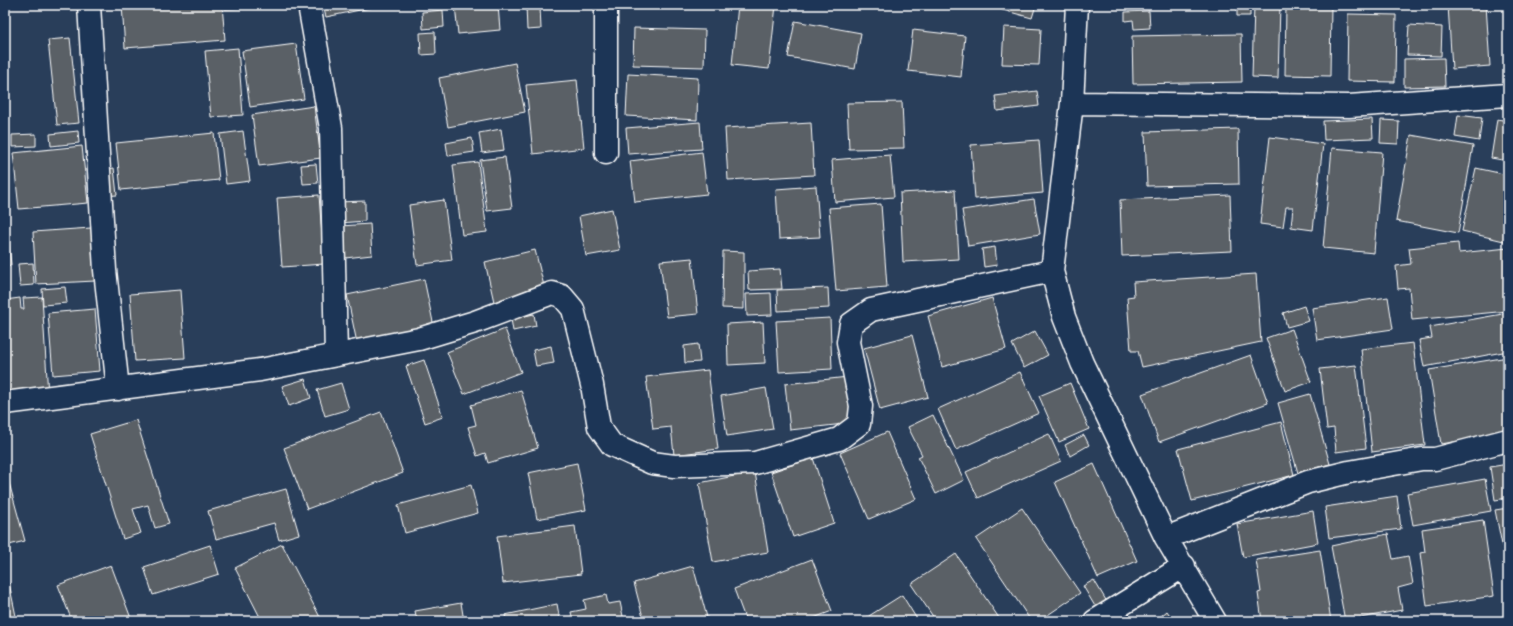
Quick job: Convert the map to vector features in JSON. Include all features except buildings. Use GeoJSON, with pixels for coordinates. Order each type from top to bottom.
{"type":"FeatureCollection","features":[{"type":"Feature","properties":{"kind":"street"},"geometry":{"type":"LineString","coordinates":[[89,5],[105,270],[118,388]]}},
{"type":"Feature","properties":{"kind":"street"},"geometry":{"type":"LineString","coordinates":[[309,5],[331,128],[336,355]]}},
{"type":"Feature","properties":{"kind":"street"},"geometry":{"type":"LineString","coordinates":[[606,5],[606,153]]}},
{"type":"Feature","properties":{"kind":"street"},"geometry":{"type":"LineString","coordinates":[[1077,5],[1072,103],[1052,271],[1064,317],[1082,363],[1166,538],[1184,566],[1215,621]]}},
{"type":"Feature","properties":{"kind":"street"},"geometry":{"type":"LineString","coordinates":[[1072,103],[1349,106],[1508,95]]}},
{"type":"Feature","properties":{"kind":"street"},"geometry":{"type":"LineString","coordinates":[[5,403],[260,370],[419,339],[475,322],[552,293],[562,296],[573,308],[592,385],[599,427],[612,445],[652,463],[674,466],[756,463],[839,439],[859,424],[861,406],[848,342],[851,324],[871,310],[1052,271]]}},
{"type":"Feature","properties":{"kind":"street"},"geometry":{"type":"LineString","coordinates":[[1166,538],[1308,482],[1349,472],[1436,458],[1508,440]]}},
{"type":"Feature","properties":{"kind":"street"},"geometry":{"type":"LineString","coordinates":[[1095,621],[1184,566]]}}]}
